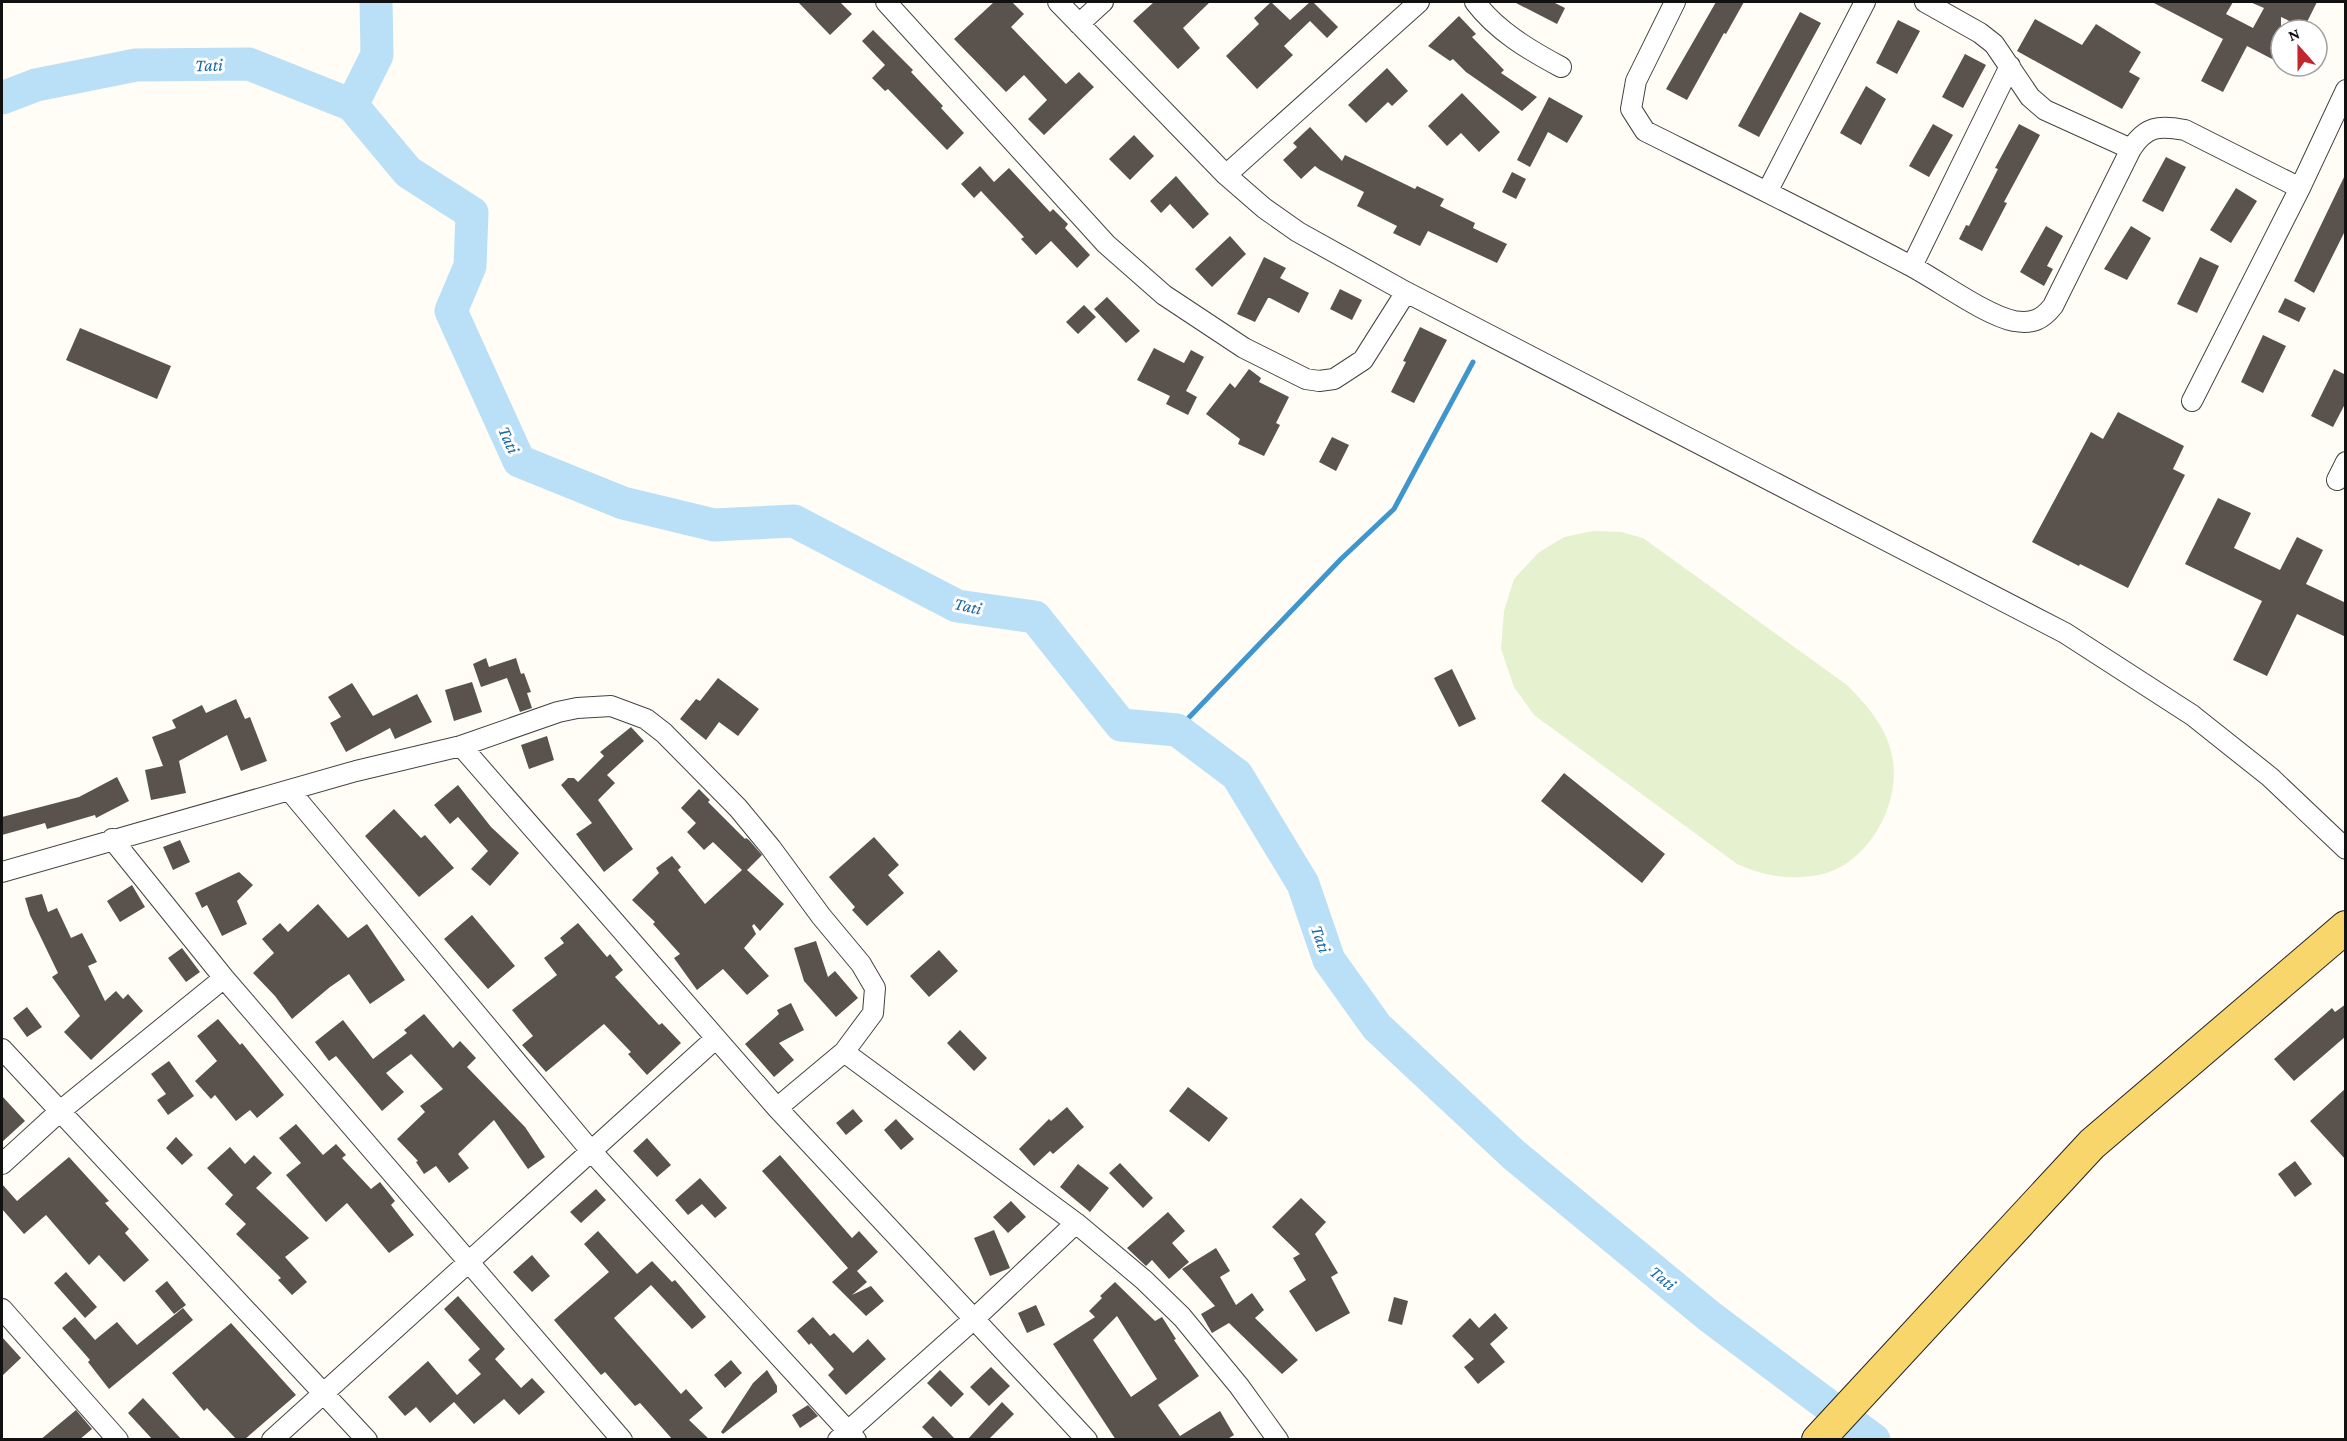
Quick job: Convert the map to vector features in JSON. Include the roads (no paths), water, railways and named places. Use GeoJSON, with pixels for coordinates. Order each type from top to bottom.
{"type":"FeatureCollection","features":[{"type":"Feature","properties":{"kind":"main road"},"geometry":{"type":"LineString","coordinates":[[1818,1440],[2059,1179],[2101,1137],[2346,927]]}},
{"type":"Feature","properties":{"kind":"street"},"geometry":{"type":"LineString","coordinates":[[886,2],[1106,244],[1164,295],[1244,348],[1306,379],[1319,381],[1334,379],[1363,360],[1406,292]]}},
{"type":"Feature","properties":{"kind":"street"},"geometry":{"type":"LineString","coordinates":[[1058,2],[1226,175],[1264,208],[1298,232],[1406,292],[2065,633],[2192,715],[2270,777],[2346,849]]}},
{"type":"Feature","properties":{"kind":"street"},"geometry":{"type":"LineString","coordinates":[[1079,24],[1103,2]]}},
{"type":"Feature","properties":{"kind":"street"},"geometry":{"type":"LineString","coordinates":[[1226,175],[1419,2]]}},
{"type":"Feature","properties":{"kind":"street"},"geometry":{"type":"LineString","coordinates":[[1475,2],[1488,18],[1529,50],[1561,67]]}},
{"type":"Feature","properties":{"kind":"street"},"geometry":{"type":"LineString","coordinates":[[1675,2],[1636,81],[1631,110],[1645,131],[1912,266],[1988,310],[2012,320],[2028,322],[2043,318],[2053,306],[2131,149],[2141,135],[2153,129],[2168,126],[2185,130],[2300,189]]}},
{"type":"Feature","properties":{"kind":"street"},"geometry":{"type":"LineString","coordinates":[[1767,192],[1865,2]]}},
{"type":"Feature","properties":{"kind":"street"},"geometry":{"type":"LineString","coordinates":[[1925,2],[1980,33],[1994,44],[2030,97],[2044,110],[2131,149]]}},
{"type":"Feature","properties":{"kind":"street"},"geometry":{"type":"LineString","coordinates":[[1912,266],[2010,66]]}},
{"type":"Feature","properties":{"kind":"street"},"geometry":{"type":"LineString","coordinates":[[2192,401],[2300,189],[2346,90]]}},
{"type":"Feature","properties":{"kind":"street"},"geometry":{"type":"LineString","coordinates":[[2337,480],[2346,462]]}},
{"type":"Feature","properties":{"kind":"street"},"geometry":{"type":"LineString","coordinates":[[2,872],[356,771],[460,746],[558,712],[594,706],[611,706],[646,719],[664,733],[738,808],[870,976],[874,988],[873,1013],[844,1052],[777,1108]]}},
{"type":"Feature","properties":{"kind":"street"},"geometry":{"type":"LineString","coordinates":[[460,746],[777,1108],[1087,1440]]}},
{"type":"Feature","properties":{"kind":"street"},"geometry":{"type":"LineString","coordinates":[[290,791],[591,1151],[847,1436],[1076,1222]]}},
{"type":"Feature","properties":{"kind":"street"},"geometry":{"type":"LineString","coordinates":[[112,839],[224,978],[622,1440]]}},
{"type":"Feature","properties":{"kind":"street"},"geometry":{"type":"LineString","coordinates":[[2,1164],[59,1112],[224,978]]}},
{"type":"Feature","properties":{"kind":"street"},"geometry":{"type":"LineString","coordinates":[[272,1440],[715,1039]]}},
{"type":"Feature","properties":{"kind":"street"},"geometry":{"type":"LineString","coordinates":[[2,1049],[367,1440]]}},
{"type":"Feature","properties":{"kind":"street"},"geometry":{"type":"LineString","coordinates":[[844,1052],[1076,1222],[1144,1280],[1182,1317],[1239,1386],[1278,1440]]}},
{"type":"Feature","properties":{"kind":"street"},"geometry":{"type":"LineString","coordinates":[[2,1309],[118,1440]]}},
{"type":"Feature","properties":{"kind":"waterway"},"geometry":{"type":"LineString","coordinates":[[352,105],[377,55],[376,2]]}},
{"type":"Feature","properties":{"kind":"waterway","name":"Tati"},"geometry":{"type":"LineString","coordinates":[[2,98],[36,85],[136,65],[249,64],[352,105],[408,172],[472,213],[470,266],[451,311],[519,461],[623,503],[714,525],[794,521],[957,606],[1035,617],[1121,725],[1177,730],[1237,775],[1303,884],[1329,960],[1377,1027],[1514,1155],[1709,1316],[1874,1440]]}},
{"type":"Feature","properties":{"kind":"waterway"},"geometry":{"type":"LineString","coordinates":[[1177,730],[1341,559],[1394,509],[1473,362]]}}]}
